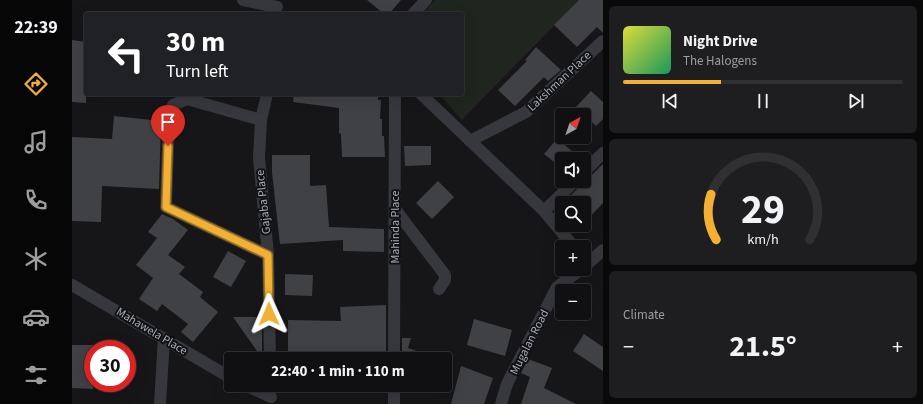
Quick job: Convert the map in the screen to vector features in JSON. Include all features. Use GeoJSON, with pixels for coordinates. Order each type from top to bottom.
{"type":"FeatureCollection","features":[{"type":"Feature","properties":{"kind":"street"},"geometry":{"type":"LineString","coordinates":[[243,0],[276,7]]}},
{"type":"Feature","properties":{"kind":"street"},"geometry":{"type":"LineString","coordinates":[[415,12],[426,0]]}},
{"type":"Feature","properties":{"kind":"street","name":"Lakshman Place"},"geometry":{"type":"LineString","coordinates":[[470,141],[526,112],[603,41]]}},
{"type":"Feature","properties":{"kind":"street","name":"Gajaba Place"},"geometry":{"type":"LineString","coordinates":[[267,96],[261,120],[259,158],[268,255],[270,352]]}},
{"type":"Feature","properties":{"kind":"street","name":"Mahinda Place"},"geometry":{"type":"LineString","coordinates":[[394,352],[396,96]]}},
{"type":"Feature","properties":{"kind":"street"},"geometry":{"type":"LineString","coordinates":[[423,96],[544,211],[568,240]]}},
{"type":"Feature","properties":{"kind":"street"},"geometry":{"type":"LineString","coordinates":[[261,120],[187,99],[174,104],[169,115],[166,207],[268,255]]}},
{"type":"Feature","properties":{"kind":"street"},"geometry":{"type":"LineString","coordinates":[[591,165],[603,153]]}},
{"type":"Feature","properties":{"kind":"street"},"geometry":{"type":"LineString","coordinates":[[544,211],[568,188]]}},
{"type":"Feature","properties":{"kind":"street"},"geometry":{"type":"LineString","coordinates":[[395,209],[445,275],[445,280],[440,289]]}},
{"type":"Feature","properties":{"kind":"street","name":"Mugalan Road"},"geometry":{"type":"LineString","coordinates":[[591,260],[603,250]]}},
{"type":"Feature","properties":{"kind":"street","name":"Mugalan Road"},"geometry":{"type":"LineString","coordinates":[[501,404],[507,384],[557,287],[571,276]]}},
{"type":"Feature","properties":{"kind":"street","name":"Mahawela Place"},"geometry":{"type":"LineString","coordinates":[[72,285],[224,374]]}},
{"type":"Feature","properties":{"kind":"street"},"geometry":{"type":"LineString","coordinates":[[160,404],[164,338]]}},
{"type":"Feature","properties":{"kind":"street"},"geometry":{"type":"LineString","coordinates":[[256,392],[270,401]]}},
{"type":"Feature","properties":{"kind":"street"},"geometry":{"type":"LineString","coordinates":[[394,392],[394,404]]}},
{"type":"Feature","properties":{"kind":"shaded area"},"geometry":{"type":"Polygon","coordinates":[[[435,0],[579,0],[462,120],[441,96],[464,96],[464,12],[424,12],[435,0]]]}},
{"type":"Feature","properties":{"kind":"building"},"geometry":{"type":"Polygon","coordinates":[[[367,0],[401,0],[391,12],[382,12],[367,0]]]}},
{"type":"Feature","properties":{"kind":"building"},"geometry":{"type":"Polygon","coordinates":[[[579,0],[603,0],[603,33],[597,27],[577,47],[554,25],[579,0]]]}},
{"type":"Feature","properties":{"kind":"building"},"geometry":{"type":"Polygon","coordinates":[[[72,40],[84,42],[84,96],[86,96],[86,103],[72,102],[72,40]]]}},
{"type":"Feature","properties":{"kind":"building"},"geometry":{"type":"Polygon","coordinates":[[[536,47],[561,70],[548,81],[544,77],[515,106],[498,90],[527,61],[525,60],[536,47]]]}},
{"type":"Feature","properties":{"kind":"building"},"geometry":{"type":"Polygon","coordinates":[[[591,91],[603,102],[603,119],[596,126],[591,121],[591,108],[576,107],[591,91]]]}},
{"type":"Feature","properties":{"kind":"building"},"geometry":{"type":"Polygon","coordinates":[[[294,96],[378,96],[378,100],[381,100],[380,119],[382,119],[382,136],[384,136],[385,157],[342,157],[341,134],[339,133],[339,108],[293,102],[294,96]]]}},
{"type":"Feature","properties":{"kind":"building"},"geometry":{"type":"Polygon","coordinates":[[[114,116],[161,121],[159,189],[102,186],[101,222],[72,221],[72,137],[112,139],[114,116]]]}},
{"type":"Feature","properties":{"kind":"building"},"geometry":{"type":"Polygon","coordinates":[[[555,141],[555,144],[563,144],[573,152],[555,152],[555,163],[544,154],[555,141]]]}},
{"type":"Feature","properties":{"kind":"building"},"geometry":{"type":"Polygon","coordinates":[[[404,146],[431,146],[431,165],[405,166],[404,146]]]}},
{"type":"Feature","properties":{"kind":"building"},"geometry":{"type":"Polygon","coordinates":[[[272,155],[310,155],[310,186],[326,185],[329,227],[384,229],[384,252],[343,251],[343,240],[280,244],[272,172],[272,155]]]}},
{"type":"Feature","properties":{"kind":"building"},"geometry":{"type":"Polygon","coordinates":[[[603,164],[603,203],[591,216],[591,196],[570,196],[578,188],[591,188],[591,176],[603,164]]]}},
{"type":"Feature","properties":{"kind":"building"},"geometry":{"type":"Polygon","coordinates":[[[438,181],[454,197],[432,219],[416,203],[438,181]]]}},
{"type":"Feature","properties":{"kind":"building"},"geometry":{"type":"Polygon","coordinates":[[[162,214],[173,219],[188,230],[168,255],[185,267],[179,274],[203,292],[200,297],[218,312],[193,342],[181,332],[188,324],[162,304],[157,311],[139,299],[153,278],[136,265],[157,238],[148,232],[162,214]]]}},
{"type":"Feature","properties":{"kind":"building"},"geometry":{"type":"Polygon","coordinates":[[[228,251],[246,261],[231,287],[213,277],[228,251]]]}},
{"type":"Feature","properties":{"kind":"building"},"geometry":{"type":"Polygon","coordinates":[[[285,274],[313,275],[312,296],[285,295],[285,274]]]}},
{"type":"Feature","properties":{"kind":"building"},"geometry":{"type":"Polygon","coordinates":[[[386,305],[386,352],[288,352],[288,320],[341,321],[340,307],[386,305]]]}},
{"type":"Feature","properties":{"kind":"building"},"geometry":{"type":"Polygon","coordinates":[[[233,317],[262,317],[262,352],[258,352],[233,317]]]}},
{"type":"Feature","properties":{"kind":"building"},"geometry":{"type":"Polygon","coordinates":[[[474,319],[512,330],[505,356],[467,345],[474,319]]]}},
{"type":"Feature","properties":{"kind":"building"},"geometry":{"type":"Polygon","coordinates":[[[584,334],[603,347],[603,371],[573,351],[584,334]]]}},
{"type":"Feature","properties":{"kind":"building"},"geometry":{"type":"Polygon","coordinates":[[[402,338],[411,338],[408,348],[420,352],[402,352],[402,338]]]}},
{"type":"Feature","properties":{"kind":"building"},"geometry":{"type":"Polygon","coordinates":[[[72,345],[84,345],[84,389],[72,388],[72,345]]]}},
{"type":"Feature","properties":{"kind":"building"},"geometry":{"type":"Polygon","coordinates":[[[528,359],[552,368],[544,388],[576,404],[521,404],[530,377],[521,373],[528,359]]]}},
{"type":"Feature","properties":{"kind":"building"},"geometry":{"type":"Polygon","coordinates":[[[461,366],[493,378],[484,404],[451,404],[461,366]]]}},
{"type":"Feature","properties":{"kind":"route"},"geometry":{"type":"LineString","coordinates":[[168,146],[166,207],[268,255],[269,314]]}}]}
